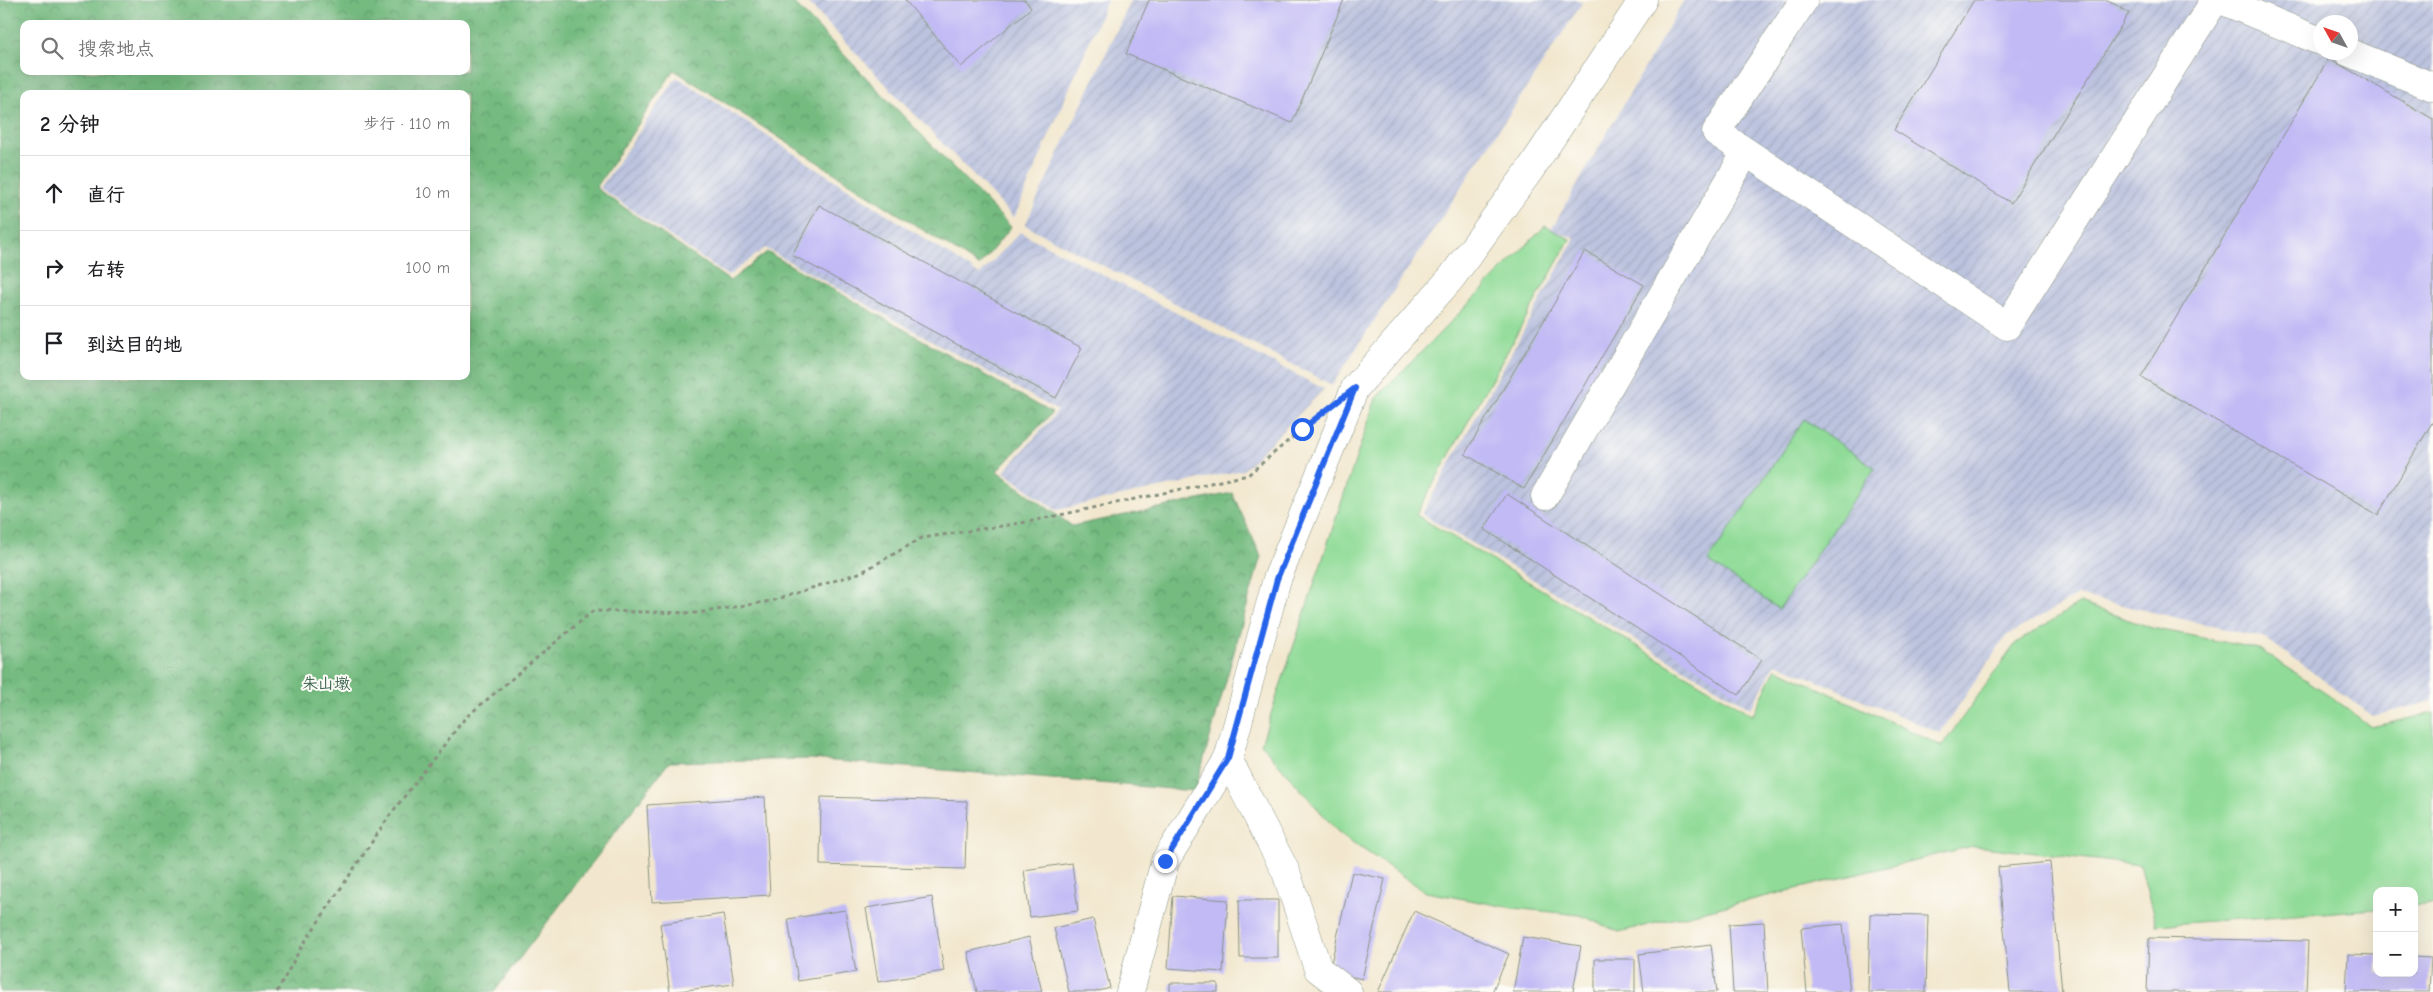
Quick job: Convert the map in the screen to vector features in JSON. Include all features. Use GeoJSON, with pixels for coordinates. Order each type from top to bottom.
{"type":"FeatureCollection","features":[{"type":"Feature","properties":{"kind":"street"},"geometry":{"type":"LineString","coordinates":[[1130,992],[1165,861],[1228,758],[1277,579],[1355,388],[1452,277],[1530,170],[1628,26],[1643,0]]}},
{"type":"Feature","properties":{"kind":"street"},"geometry":{"type":"LineString","coordinates":[[1804,0],[1716,132],[2007,326],[2215,0]]}},
{"type":"Feature","properties":{"kind":"street"},"geometry":{"type":"LineString","coordinates":[[2221,0],[2313,38]]}},
{"type":"Feature","properties":{"kind":"street"},"geometry":{"type":"LineString","coordinates":[[2358,56],[2433,87]]}},
{"type":"Feature","properties":{"kind":"street"},"geometry":{"type":"LineString","coordinates":[[1545,496],[1746,152]]}},
{"type":"Feature","properties":{"kind":"street"},"geometry":{"type":"LineString","coordinates":[[1228,758],[1286,872],[1318,969],[1348,992]]}},
{"type":"Feature","properties":{"kind":"path"},"geometry":{"type":"LineString","coordinates":[[278,992],[300,950],[390,815],[465,718],[593,611],[698,613],[771,601],[862,572],[922,538],[1027,522],[1248,475],[1302,429]]}},
{"type":"Feature","properties":{"kind":"shaded area"},"geometry":{"type":"Polygon","coordinates":[[[805,0],[1107,0],[1014,218],[805,0]]]}},
{"type":"Feature","properties":{"kind":"shaded area"},"geometry":{"type":"Polygon","coordinates":[[[1131,0],[1575,0],[1582,3],[1332,385],[1025,225],[1131,0]]]}},
{"type":"Feature","properties":{"kind":"shaded area"},"geometry":{"type":"Polygon","coordinates":[[[1684,0],[2433,0],[2433,701],[2373,716],[2265,638],[2078,595],[2006,636],[1940,733],[1776,663],[1751,708],[1422,514],[1575,238],[1551,230],[1684,0]]]}},
{"type":"Feature","properties":{"kind":"shaded area"},"geometry":{"type":"Polygon","coordinates":[[[677,77],[980,275],[1020,232],[1324,389],[1243,470],[1056,510],[1004,472],[1058,411],[765,248],[728,276],[600,188],[677,77]]]}},
{"type":"Feature","properties":{"kind":"green space","name":"朱山墩"},"geometry":{"type":"Polygon","coordinates":[[[0,0],[791,0],[1011,227],[979,266],[674,70],[596,188],[730,281],[767,252],[1052,413],[997,471],[1072,526],[1232,493],[1261,556],[1195,791],[810,759],[669,762],[494,992],[0,992],[0,0]]]}},
{"type":"Feature","properties":{"kind":"green space"},"geometry":{"type":"Polygon","coordinates":[[[1545,226],[1570,239],[1416,515],[1753,715],[1776,668],[1942,746],[2016,643],[2080,603],[2152,628],[2259,649],[2328,694],[2371,727],[2433,713],[2433,904],[2418,906],[2418,887],[2373,887],[2373,909],[2156,925],[2140,865],[1973,846],[1619,932],[1580,915],[1513,908],[1426,892],[1339,833],[1261,744],[1376,398],[1545,226]]]}},
{"type":"Feature","properties":{"kind":"green space"},"geometry":{"type":"Polygon","coordinates":[[[1804,419],[1875,468],[1779,609],[1708,561],[1804,419]]]}},
{"type":"Feature","properties":{"kind":"building"},"geometry":{"type":"Polygon","coordinates":[[[905,0],[1025,0],[1031,8],[961,67],[905,0]]]}},
{"type":"Feature","properties":{"kind":"building"},"geometry":{"type":"Polygon","coordinates":[[[1149,0],[1344,0],[1292,123],[1126,54],[1149,0]]]}},
{"type":"Feature","properties":{"kind":"building"},"geometry":{"type":"Polygon","coordinates":[[[1974,0],[2108,0],[2129,13],[2011,203],[1894,130],[1974,0]]]}},
{"type":"Feature","properties":{"kind":"building"},"geometry":{"type":"Polygon","coordinates":[[[2328,60],[2332,60],[2433,119],[2433,421],[2378,515],[2141,377],[2328,60]]]}},
{"type":"Feature","properties":{"kind":"building"},"geometry":{"type":"Polygon","coordinates":[[[819,205],[1082,348],[1056,398],[792,255],[819,205]]]}},
{"type":"Feature","properties":{"kind":"building"},"geometry":{"type":"Polygon","coordinates":[[[1585,251],[1644,285],[1524,489],[1465,454],[1585,251]]]}},
{"type":"Feature","properties":{"kind":"building"},"geometry":{"type":"Polygon","coordinates":[[[1507,494],[1762,660],[1739,695],[1484,529],[1507,494]]]}},
{"type":"Feature","properties":{"kind":"building"},"geometry":{"type":"Polygon","coordinates":[[[765,797],[770,895],[652,902],[647,805],[765,797]]]}},
{"type":"Feature","properties":{"kind":"building"},"geometry":{"type":"Polygon","coordinates":[[[821,797],[967,801],[965,869],[820,865],[821,797]]]}},
{"type":"Feature","properties":{"kind":"building"},"geometry":{"type":"Polygon","coordinates":[[[2050,862],[2062,992],[2010,992],[1998,867],[2050,862]]]}},
{"type":"Feature","properties":{"kind":"building"},"geometry":{"type":"Polygon","coordinates":[[[1072,863],[1078,911],[1030,917],[1024,870],[1072,863]]]}},
{"type":"Feature","properties":{"kind":"building"},"geometry":{"type":"Polygon","coordinates":[[[1352,872],[1385,879],[1362,979],[1329,972],[1352,872]]]}},
{"type":"Feature","properties":{"kind":"building"},"geometry":{"type":"Polygon","coordinates":[[[1173,896],[1228,900],[1223,972],[1168,968],[1173,896]]]}},
{"type":"Feature","properties":{"kind":"building"},"geometry":{"type":"Polygon","coordinates":[[[932,897],[944,971],[878,982],[866,908],[932,897]]]}},
{"type":"Feature","properties":{"kind":"building"},"geometry":{"type":"Polygon","coordinates":[[[1239,900],[1278,900],[1278,958],[1240,958],[1239,900]]]}},
{"type":"Feature","properties":{"kind":"building"},"geometry":{"type":"Polygon","coordinates":[[[845,910],[856,972],[798,981],[788,919],[845,910]]]}},
{"type":"Feature","properties":{"kind":"building"},"geometry":{"type":"Polygon","coordinates":[[[1414,911],[1509,954],[1492,992],[1378,992],[1414,911]]]}},
{"type":"Feature","properties":{"kind":"building"},"geometry":{"type":"Polygon","coordinates":[[[723,914],[734,984],[670,992],[660,924],[723,914]]]}},
{"type":"Feature","properties":{"kind":"building"},"geometry":{"type":"Polygon","coordinates":[[[1870,914],[1928,915],[1926,992],[1868,992],[1870,914]]]}},
{"type":"Feature","properties":{"kind":"building"},"geometry":{"type":"Polygon","coordinates":[[[1093,919],[1110,988],[1095,992],[1069,992],[1054,928],[1093,919]]]}},
{"type":"Feature","properties":{"kind":"building"},"geometry":{"type":"Polygon","coordinates":[[[1764,922],[1768,992],[1733,992],[1729,924],[1764,922]]]}},
{"type":"Feature","properties":{"kind":"building"},"geometry":{"type":"Polygon","coordinates":[[[1843,924],[1850,992],[1807,992],[1801,928],[1843,924]]]}},
{"type":"Feature","properties":{"kind":"building"},"geometry":{"type":"Polygon","coordinates":[[[1029,937],[1042,992],[977,992],[968,952],[1029,937]]]}},
{"type":"Feature","properties":{"kind":"building"},"geometry":{"type":"Polygon","coordinates":[[[1523,937],[1581,946],[1573,992],[1513,992],[1523,937]]]}},
{"type":"Feature","properties":{"kind":"building"},"geometry":{"type":"Polygon","coordinates":[[[2149,938],[2308,941],[2306,992],[2147,992],[2149,938]]]}},
{"type":"Feature","properties":{"kind":"building"},"geometry":{"type":"Polygon","coordinates":[[[1711,945],[1717,992],[1644,992],[1639,954],[1711,945]]]}},
{"type":"Feature","properties":{"kind":"building"},"geometry":{"type":"Polygon","coordinates":[[[2348,954],[2373,955],[2373,977],[2418,977],[2418,957],[2431,958],[2429,992],[2346,992],[2348,954]]]}},
{"type":"Feature","properties":{"kind":"building"},"geometry":{"type":"Polygon","coordinates":[[[1595,959],[1635,959],[1635,992],[1595,992],[1595,959]]]}},
{"type":"Feature","properties":{"kind":"building"},"geometry":{"type":"Polygon","coordinates":[[[1170,983],[1218,983],[1218,992],[1170,992],[1170,983]]]}},
{"type":"Feature","properties":{"kind":"route"},"geometry":{"type":"LineString","coordinates":[[1165,861],[1228,758],[1277,579],[1355,388],[1302,429]]}}]}
